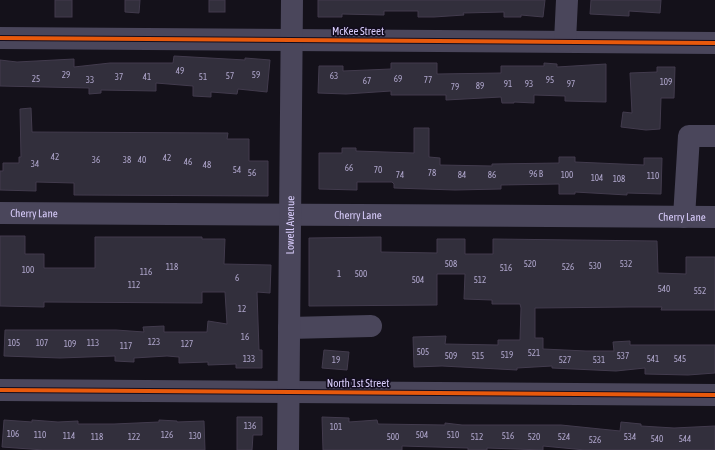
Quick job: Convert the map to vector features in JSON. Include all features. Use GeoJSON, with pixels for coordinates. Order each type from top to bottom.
{"type":"FeatureCollection","features":[{"type":"Feature","properties":{"kind":"street","name":"Lowell Avenue"},"geometry":{"type":"LineString","coordinates":[[288,450],[292,0]]}},
{"type":"Feature","properties":{"kind":"street"},"geometry":{"type":"LineString","coordinates":[[566,41],[567,0]]}},
{"type":"Feature","properties":{"kind":"street","name":"McKee Street"},"geometry":{"type":"LineString","coordinates":[[0,38],[715,42]]}},
{"type":"Feature","properties":{"kind":"street"},"geometry":{"type":"LineString","coordinates":[[684,217],[689,136],[715,136]]}},
{"type":"Feature","properties":{"kind":"street","name":"Cherry Lane"},"geometry":{"type":"LineString","coordinates":[[0,213],[715,217]]}},
{"type":"Feature","properties":{"kind":"street"},"geometry":{"type":"LineString","coordinates":[[289,328],[371,326]]}},
{"type":"Feature","properties":{"kind":"street","name":"North 1st Street"},"geometry":{"type":"LineString","coordinates":[[0,390],[715,395]]}},
{"type":"Feature","properties":{"kind":"building"},"geometry":{"type":"Polygon","coordinates":[[[55,0],[72,0],[72,17],[55,17],[55,0]]]}},
{"type":"Feature","properties":{"kind":"building"},"geometry":{"type":"Polygon","coordinates":[[[125,0],[140,0],[139,13],[125,12],[125,0]]]}},
{"type":"Feature","properties":{"kind":"building"},"geometry":{"type":"Polygon","coordinates":[[[209,0],[225,0],[225,12],[209,12],[209,0]]]}},
{"type":"Feature","properties":{"kind":"building"},"geometry":{"type":"Polygon","coordinates":[[[318,0],[545,0],[543,17],[521,15],[521,17],[504,17],[504,12],[463,13],[464,15],[418,17],[418,11],[384,11],[384,15],[342,14],[342,17],[318,17],[318,0]]]}},
{"type":"Feature","properties":{"kind":"building"},"geometry":{"type":"Polygon","coordinates":[[[591,0],[661,0],[660,13],[629,11],[629,16],[590,14],[591,0]]]}},
{"type":"Feature","properties":{"kind":"building"},"geometry":{"type":"Polygon","coordinates":[[[174,56],[270,60],[267,92],[238,89],[237,94],[211,92],[211,97],[193,96],[193,86],[156,83],[156,91],[101,90],[101,93],[89,94],[89,88],[0,86],[0,60],[17,62],[74,59],[74,67],[110,63],[173,63],[174,56]]]}},
{"type":"Feature","properties":{"kind":"building"},"geometry":{"type":"Polygon","coordinates":[[[391,63],[437,63],[437,74],[501,73],[501,66],[544,66],[544,63],[557,64],[557,67],[606,64],[606,102],[565,101],[565,96],[534,95],[534,103],[502,103],[501,97],[446,100],[446,95],[391,95],[391,91],[346,94],[318,93],[319,66],[343,66],[343,71],[391,69],[391,63]]]}},
{"type":"Feature","properties":{"kind":"building"},"geometry":{"type":"Polygon","coordinates":[[[657,67],[675,67],[674,98],[661,98],[660,129],[646,130],[621,127],[623,112],[632,113],[630,73],[657,72],[657,67]]]}},
{"type":"Feature","properties":{"kind":"building"},"geometry":{"type":"Polygon","coordinates":[[[31,108],[32,132],[228,133],[227,139],[249,139],[249,161],[268,161],[268,196],[74,195],[74,183],[36,182],[36,191],[0,190],[0,171],[3,171],[3,163],[19,163],[19,157],[21,157],[20,109],[31,108]]]}},
{"type":"Feature","properties":{"kind":"building"},"geometry":{"type":"Polygon","coordinates":[[[414,128],[429,128],[429,157],[440,158],[440,165],[492,166],[492,164],[559,163],[559,157],[575,157],[575,162],[644,165],[644,158],[662,158],[661,194],[627,193],[627,195],[575,192],[575,194],[559,194],[559,184],[501,185],[501,189],[455,190],[394,188],[394,184],[392,182],[357,182],[357,190],[319,189],[319,153],[342,153],[342,148],[356,148],[356,151],[414,153],[414,128]]]}},
{"type":"Feature","properties":{"kind":"building"},"geometry":{"type":"Polygon","coordinates":[[[0,236],[25,236],[25,254],[44,254],[44,268],[95,268],[95,237],[202,237],[202,239],[225,239],[224,264],[271,265],[270,293],[257,292],[259,350],[262,350],[262,368],[236,368],[236,364],[208,365],[208,362],[179,363],[179,357],[167,356],[134,358],[134,362],[115,361],[115,356],[60,358],[4,356],[5,330],[116,330],[144,332],[143,327],[164,326],[164,332],[207,332],[208,321],[227,324],[225,292],[202,292],[202,303],[44,302],[44,307],[0,306],[0,236]]]}},
{"type":"Feature","properties":{"kind":"building"},"geometry":{"type":"Polygon","coordinates":[[[381,237],[381,252],[437,253],[437,239],[465,239],[465,254],[493,254],[493,239],[657,241],[658,273],[686,274],[686,257],[715,257],[715,310],[661,310],[662,307],[535,308],[535,338],[543,338],[543,349],[586,351],[614,351],[613,342],[630,341],[630,345],[715,345],[715,373],[688,375],[645,374],[645,368],[616,371],[552,368],[552,366],[517,368],[517,370],[442,366],[414,367],[413,337],[446,336],[445,344],[498,345],[498,340],[520,340],[520,304],[492,304],[492,300],[464,299],[465,274],[437,274],[437,305],[309,306],[309,238],[381,237]]]}},
{"type":"Feature","properties":{"kind":"building"},"geometry":{"type":"Polygon","coordinates":[[[324,350],[349,352],[347,370],[322,368],[324,350]]]}},
{"type":"Feature","properties":{"kind":"building"},"geometry":{"type":"Polygon","coordinates":[[[237,417],[262,417],[262,435],[253,435],[252,450],[237,450],[237,417]]]}},
{"type":"Feature","properties":{"kind":"building"},"geometry":{"type":"Polygon","coordinates":[[[322,417],[349,418],[349,422],[377,420],[378,424],[445,425],[445,423],[462,425],[561,425],[620,431],[621,422],[641,424],[641,426],[674,428],[715,426],[715,450],[585,450],[543,446],[543,450],[487,448],[487,450],[468,450],[468,448],[402,446],[402,450],[323,450],[322,417]]]}},
{"type":"Feature","properties":{"kind":"building"},"geometry":{"type":"Polygon","coordinates":[[[4,420],[32,422],[32,420],[58,422],[78,421],[78,424],[159,422],[159,420],[177,422],[204,421],[205,450],[44,450],[2,447],[4,420]]]}},
{"type":"Feature","properties":{"kind":"cycle path"},"geometry":{"type":"LineString","coordinates":[[0,38],[715,43]]}},
{"type":"Feature","properties":{"kind":"cycle path"},"geometry":{"type":"LineString","coordinates":[[0,390],[715,395]]}}]}
